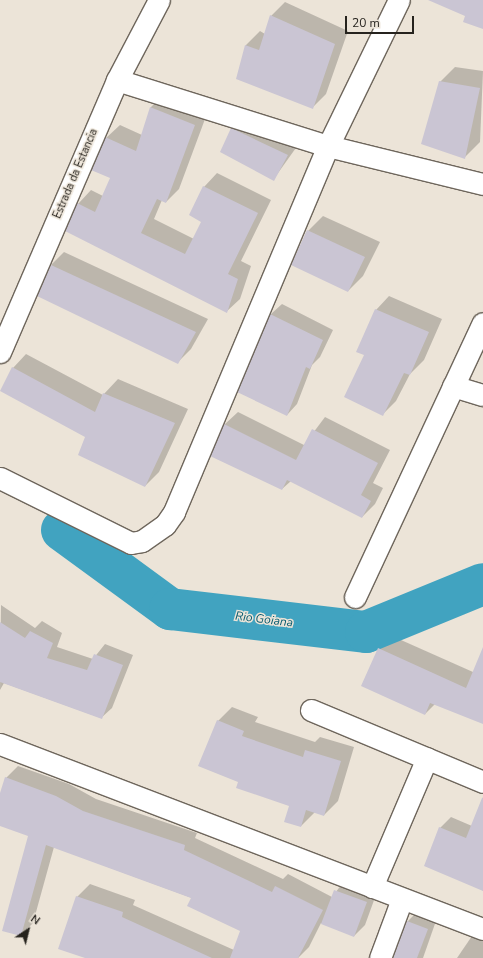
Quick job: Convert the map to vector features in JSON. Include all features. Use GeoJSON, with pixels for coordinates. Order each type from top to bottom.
{"type":"FeatureCollection","features":[{"type":"Feature","properties":{"kind":"street","name":"Estrada da Estancia"},"geometry":{"type":"LineString","coordinates":[[0,352],[117,80],[159,0]]}},
{"type":"Feature","properties":{"kind":"street"},"geometry":{"type":"LineString","coordinates":[[0,478],[131,543],[142,541],[165,525],[174,512],[328,146],[399,0]]}},
{"type":"Feature","properties":{"kind":"street"},"geometry":{"type":"LineString","coordinates":[[117,80],[328,146],[483,184]]}},
{"type":"Feature","properties":{"kind":"street"},"geometry":{"type":"LineString","coordinates":[[354,597],[483,323]]}},
{"type":"Feature","properties":{"kind":"street"},"geometry":{"type":"LineString","coordinates":[[453,386],[483,395]]}},
{"type":"Feature","properties":{"kind":"street"},"geometry":{"type":"LineString","coordinates":[[311,710],[483,782]]}},
{"type":"Feature","properties":{"kind":"street"},"geometry":{"type":"LineString","coordinates":[[0,744],[483,929]]}},
{"type":"Feature","properties":{"kind":"street"},"geometry":{"type":"LineString","coordinates":[[372,887],[427,758]]}},
{"type":"Feature","properties":{"kind":"street"},"geometry":{"type":"LineString","coordinates":[[380,958],[402,899]]}},
{"type":"Feature","properties":{"kind":"building"},"geometry":{"type":"Polygon","coordinates":[[[428,0],[483,0],[483,29],[463,22],[465,16],[428,0]]]}},
{"type":"Feature","properties":{"kind":"building"},"geometry":{"type":"Polygon","coordinates":[[[270,15],[335,44],[313,109],[236,79],[245,45],[259,50],[270,15]]]}},
{"type":"Feature","properties":{"kind":"building"},"geometry":{"type":"Polygon","coordinates":[[[439,81],[480,88],[465,159],[421,144],[439,81]]]}},
{"type":"Feature","properties":{"kind":"building"},"geometry":{"type":"Polygon","coordinates":[[[150,107],[195,125],[166,203],[157,199],[141,233],[185,254],[201,222],[189,215],[203,186],[258,213],[228,274],[238,279],[227,313],[65,231],[77,203],[95,212],[110,178],[91,170],[105,137],[136,151],[150,107]]]}},
{"type":"Feature","properties":{"kind":"building"},"geometry":{"type":"Polygon","coordinates":[[[231,128],[288,155],[274,181],[220,152],[231,128]]]}},
{"type":"Feature","properties":{"kind":"building"},"geometry":{"type":"Polygon","coordinates":[[[307,230],[365,257],[348,292],[291,265],[307,230]]]}},
{"type":"Feature","properties":{"kind":"building"},"geometry":{"type":"Polygon","coordinates":[[[51,265],[196,332],[178,364],[37,296],[51,265]]]}},
{"type":"Feature","properties":{"kind":"building"},"geometry":{"type":"Polygon","coordinates":[[[375,309],[429,332],[410,375],[404,373],[383,416],[344,397],[364,355],[356,352],[375,309]]]}},
{"type":"Feature","properties":{"kind":"building"},"geometry":{"type":"Polygon","coordinates":[[[270,314],[323,340],[310,369],[306,367],[287,416],[237,392],[270,314]]]}},
{"type":"Feature","properties":{"kind":"building"},"geometry":{"type":"Polygon","coordinates":[[[12,367],[95,412],[103,393],[175,423],[145,487],[78,455],[85,437],[0,391],[12,367]]]}},
{"type":"Feature","properties":{"kind":"building"},"geometry":{"type":"Polygon","coordinates":[[[224,424],[296,460],[312,429],[378,463],[361,495],[371,501],[362,518],[287,480],[282,490],[210,456],[224,424]]]}},
{"type":"Feature","properties":{"kind":"building"},"geometry":{"type":"Polygon","coordinates":[[[0,622],[25,638],[30,631],[53,643],[47,658],[87,670],[94,654],[123,665],[102,719],[0,682],[0,622]]]}},
{"type":"Feature","properties":{"kind":"building"},"geometry":{"type":"Polygon","coordinates":[[[483,647],[483,724],[430,703],[425,715],[361,686],[378,648],[466,688],[483,647]]]}},
{"type":"Feature","properties":{"kind":"building"},"geometry":{"type":"Polygon","coordinates":[[[217,720],[244,731],[242,736],[303,757],[305,750],[341,761],[324,816],[306,810],[301,827],[284,822],[289,806],[236,788],[238,782],[198,766],[217,720]]]}},
{"type":"Feature","properties":{"kind":"building"},"geometry":{"type":"Polygon","coordinates":[[[5,777],[56,796],[83,811],[185,845],[184,850],[272,892],[275,886],[323,910],[298,958],[230,958],[240,931],[187,906],[191,898],[46,845],[21,936],[2,931],[28,836],[0,826],[0,793],[5,777]]]}},
{"type":"Feature","properties":{"kind":"building"},"geometry":{"type":"Polygon","coordinates":[[[482,798],[483,891],[424,866],[439,827],[466,838],[482,798]]]}},
{"type":"Feature","properties":{"kind":"building"},"geometry":{"type":"Polygon","coordinates":[[[334,890],[367,902],[354,937],[321,924],[334,890]]]}},
{"type":"Feature","properties":{"kind":"building"},"geometry":{"type":"Polygon","coordinates":[[[76,896],[123,912],[122,917],[212,958],[85,958],[58,949],[76,896]]]}},
{"type":"Feature","properties":{"kind":"building"},"geometry":{"type":"Polygon","coordinates":[[[407,921],[428,929],[417,958],[393,958],[407,921]]]}},
{"type":"Feature","properties":{"kind":"waterway","name":"Rio Goiana"},"geometry":{"type":"LineString","coordinates":[[62,530],[170,609],[366,632],[483,584]]}}]}
